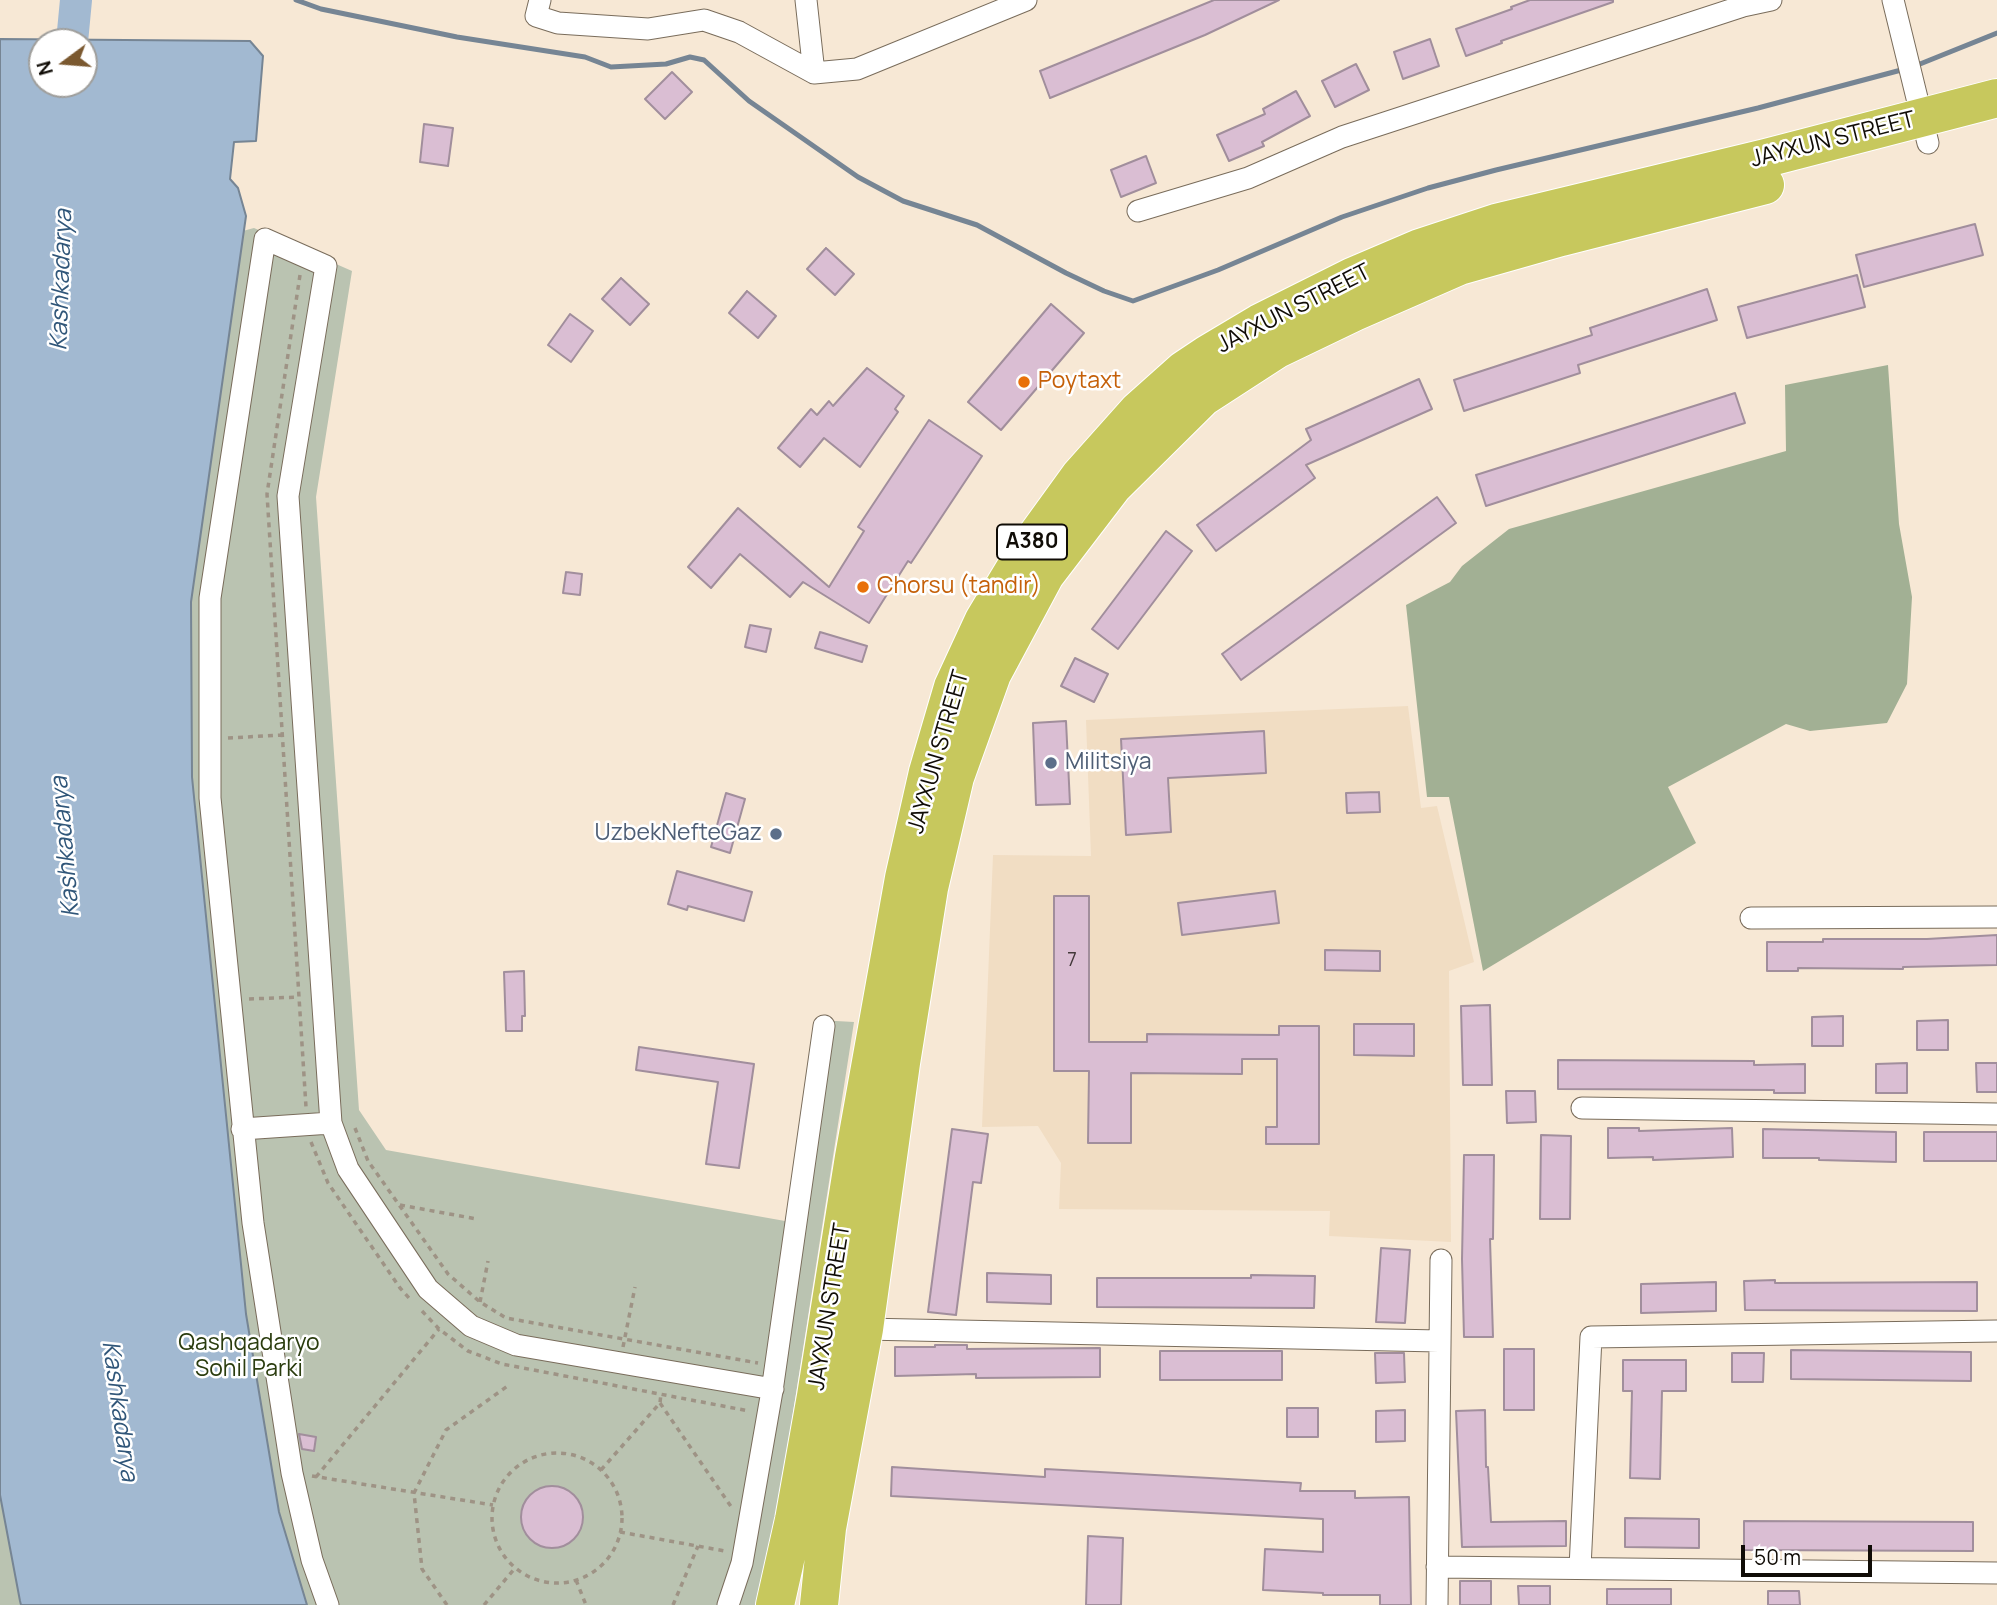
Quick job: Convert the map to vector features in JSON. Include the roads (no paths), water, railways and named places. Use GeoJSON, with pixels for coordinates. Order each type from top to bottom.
{"type":"FeatureCollection","features":[{"type":"Feature","properties":{"kind":"highway","name":"JAYXUN STREET"},"geometry":{"type":"LineString","coordinates":[[819,1605],[811,1524],[901,891],[928,772],[953,687],[984,621],[1025,552],[1080,476],[1138,411],[1184,370],[1261,323],[1352,277],[1420,248],[1496,223],[1766,158],[1921,115],[1997,98]]}},
{"type":"Feature","properties":{"kind":"highway","name":"JAYXUN STREET"},"geometry":{"type":"LineString","coordinates":[[777,1602],[811,1524],[864,1329],[901,1063],[927,901],[955,777],[992,674],[1003,652],[1045,575],[1113,486],[1203,397],[1277,349],[1460,266],[1561,237],[1921,115],[1997,125]]}},
{"type":"Feature","properties":{"kind":"street"},"geometry":{"type":"LineString","coordinates":[[540,0],[536,16],[558,23],[648,29],[704,20],[740,32],[814,73],[857,69],[1026,0]]}},
{"type":"Feature","properties":{"kind":"street"},"geometry":{"type":"LineString","coordinates":[[806,0],[814,73]]}},
{"type":"Feature","properties":{"kind":"street"},"geometry":{"type":"LineString","coordinates":[[1138,211],[1248,177],[1342,137],[1771,0]]}},
{"type":"Feature","properties":{"kind":"street"},"geometry":{"type":"LineString","coordinates":[[1893,0],[1921,115]]}},
{"type":"Feature","properties":{"kind":"street"},"geometry":{"type":"LineString","coordinates":[[328,1605],[312,1560],[292,1473],[253,1223],[210,799],[210,598],[265,239],[326,266],[288,496],[333,1127],[348,1169],[428,1289],[471,1326],[516,1345],[773,1389]]}},
{"type":"Feature","properties":{"kind":"street"},"geometry":{"type":"LineString","coordinates":[[1751,918],[1997,917]]}},
{"type":"Feature","properties":{"kind":"street"},"geometry":{"type":"LineString","coordinates":[[728,1605],[743,1554],[773,1389],[824,1026]]}},
{"type":"Feature","properties":{"kind":"street"},"geometry":{"type":"LineString","coordinates":[[1582,1108],[1997,1114]]}},
{"type":"Feature","properties":{"kind":"street"},"geometry":{"type":"LineString","coordinates":[[242,1129],[307,1124],[333,1127]]}},
{"type":"Feature","properties":{"kind":"street"},"geometry":{"type":"LineString","coordinates":[[1437,1605],[1441,1260]]}},
{"type":"Feature","properties":{"kind":"street"},"geometry":{"type":"LineString","coordinates":[[864,1329],[1439,1341]]}},
{"type":"Feature","properties":{"kind":"street"},"geometry":{"type":"LineString","coordinates":[[1580,1568],[1591,1336],[1997,1331]]}},
{"type":"Feature","properties":{"kind":"street"},"geometry":{"type":"LineString","coordinates":[[1437,1567],[1997,1573]]}},
{"type":"Feature","properties":{"kind":"water"},"geometry":{"type":"Polygon","coordinates":[[[0,39],[28,39],[28,98],[98,98],[98,40],[250,41],[263,56],[256,141],[234,142],[230,179],[238,188],[246,216],[191,602],[192,777],[246,1314],[279,1512],[307,1605],[21,1605],[0,1495],[0,39]]]}},
{"type":"Feature","properties":{"kind":"waterway","name":"Kashkadarya"},"geometry":{"type":"LineString","coordinates":[[73,28],[76,0]]}},
{"type":"Feature","properties":{"kind":"waterway"},"geometry":{"type":"LineString","coordinates":[[296,0],[321,9],[457,37],[585,57],[611,67],[666,64],[690,57],[704,60],[749,101],[858,177],[903,201],[977,225],[1066,273],[1133,301],[1218,270],[1342,217],[1428,188],[1758,108],[1905,69]]}},
{"type":"Feature","properties":{"kind":"waterway"},"geometry":{"type":"LineString","coordinates":[[1915,66],[1997,33]]}},
{"type":"Feature","properties":{"kind":"place","name":"Poytaxt"},"geometry":{"type":"Point","coordinates":[1024,382]}},
{"type":"Feature","properties":{"kind":"place","name":"Chorsu (tandir)"},"geometry":{"type":"Point","coordinates":[863,587]}},
{"type":"Feature","properties":{"kind":"place","name":"Militsiya"},"geometry":{"type":"Point","coordinates":[1051,763]}},
{"type":"Feature","properties":{"kind":"place","name":"UzbekNefteGaz"},"geometry":{"type":"Point","coordinates":[776,834]}},
{"type":"Feature","properties":{"kind":"park label","name":"Qashqadaryo Sohil Parki"},"geometry":{"type":"Point","coordinates":[249,1357]}}]}
